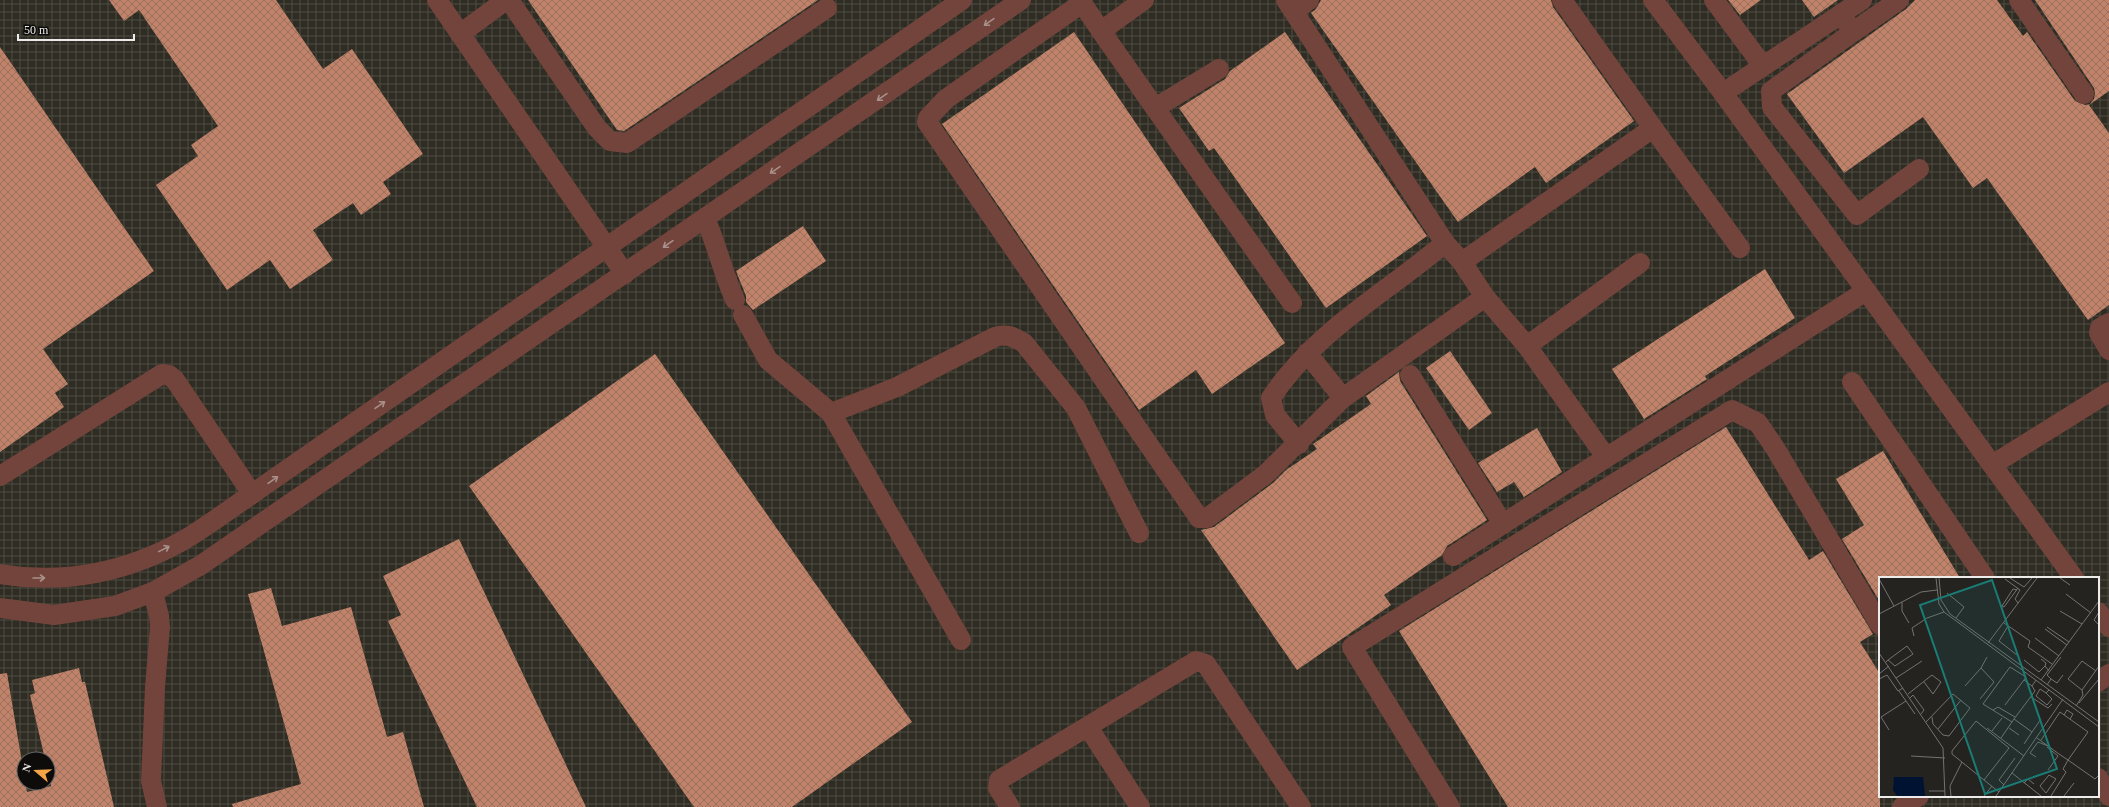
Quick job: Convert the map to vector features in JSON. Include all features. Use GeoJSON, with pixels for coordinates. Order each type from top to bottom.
{"type":"FeatureCollection","features":[{"type":"Feature","properties":{"kind":"street"},"geometry":{"type":"LineString","coordinates":[[437,0],[625,274]]}},
{"type":"Feature","properties":{"kind":"street"},"geometry":{"type":"LineString","coordinates":[[460,34],[508,0],[596,128],[610,141],[626,143],[827,8]]}},
{"type":"Feature","properties":{"kind":"street"},"geometry":{"type":"LineString","coordinates":[[0,574],[22,578],[56,578],[91,575],[130,565],[184,540],[962,0]]}},
{"type":"Feature","properties":{"kind":"street"},"geometry":{"type":"LineString","coordinates":[[0,608],[54,614],[115,606],[153,592],[201,565],[807,149],[1021,0]]}},
{"type":"Feature","properties":{"kind":"street"},"geometry":{"type":"LineString","coordinates":[[1101,31],[1144,0]]}},
{"type":"Feature","properties":{"kind":"street"},"geometry":{"type":"LineString","coordinates":[[1562,0],[1740,248]]}},
{"type":"Feature","properties":{"kind":"street"},"geometry":{"type":"LineString","coordinates":[[1653,0],[1723,93],[2073,577]]}},
{"type":"Feature","properties":{"kind":"street"},"geometry":{"type":"LineString","coordinates":[[1714,0],[1763,66]]}},
{"type":"Feature","properties":{"kind":"street"},"geometry":{"type":"LineString","coordinates":[[1723,93],[1862,0]]}},
{"type":"Feature","properties":{"kind":"street"},"geometry":{"type":"LineString","coordinates":[[1899,0],[1771,91],[1772,107],[1857,216],[1919,169]]}},
{"type":"Feature","properties":{"kind":"street"},"geometry":{"type":"LineString","coordinates":[[2019,0],[2084,94]]}},
{"type":"Feature","properties":{"kind":"street"},"geometry":{"type":"LineString","coordinates":[[1292,303],[1082,3],[946,99],[928,118],[927,122],[1199,518],[1206,518],[1266,474],[1299,444],[1343,398],[1485,297]]}},
{"type":"Feature","properties":{"kind":"street"},"geometry":{"type":"LineString","coordinates":[[1297,4],[1445,243],[1462,262],[1485,297],[1527,346],[1606,457]]}},
{"type":"Feature","properties":{"kind":"street"},"geometry":{"type":"LineString","coordinates":[[1841,14],[1853,32]]}},
{"type":"Feature","properties":{"kind":"street"},"geometry":{"type":"LineString","coordinates":[[1155,108],[1219,69]]}},
{"type":"Feature","properties":{"kind":"street"},"geometry":{"type":"LineString","coordinates":[[787,122],[807,149]]}},
{"type":"Feature","properties":{"kind":"street"},"geometry":{"type":"LineString","coordinates":[[1462,262],[1654,128]]}},
{"type":"Feature","properties":{"kind":"street"},"geometry":{"type":"LineString","coordinates":[[705,218],[716,242],[725,278],[739,308],[768,360],[831,413],[961,640]]}},
{"type":"Feature","properties":{"kind":"street"},"geometry":{"type":"LineString","coordinates":[[1299,444],[1275,415],[1271,398],[1281,382],[1319,341],[1445,243]]}},
{"type":"Feature","properties":{"kind":"street"},"geometry":{"type":"LineString","coordinates":[[1527,346],[1640,264]]}},
{"type":"Feature","properties":{"kind":"street"},"geometry":{"type":"LineString","coordinates":[[1453,556],[1866,292]]}},
{"type":"Feature","properties":{"kind":"street"},"geometry":{"type":"LineString","coordinates":[[2109,322],[2100,328],[2099,333],[2109,350]]}},
{"type":"Feature","properties":{"kind":"street"},"geometry":{"type":"LineString","coordinates":[[831,413],[897,387],[995,337],[1001,335],[1015,337],[1024,343],[1076,408],[1138,533]]}},
{"type":"Feature","properties":{"kind":"street"},"geometry":{"type":"LineString","coordinates":[[1307,353],[1343,398]]}},
{"type":"Feature","properties":{"kind":"street"},"geometry":{"type":"LineString","coordinates":[[0,476],[162,374],[169,375],[175,380],[252,494]]}},
{"type":"Feature","properties":{"kind":"street"},"geometry":{"type":"LineString","coordinates":[[1410,375],[1503,524]]}},
{"type":"Feature","properties":{"kind":"street"},"geometry":{"type":"LineString","coordinates":[[1852,382],[1983,577]]}},
{"type":"Feature","properties":{"kind":"street"},"geometry":{"type":"LineString","coordinates":[[1992,465],[2109,392]]}},
{"type":"Feature","properties":{"kind":"street"},"geometry":{"type":"LineString","coordinates":[[1450,807],[1352,647],[1732,410],[1758,423],[1879,623]]}},
{"type":"Feature","properties":{"kind":"street"},"geometry":{"type":"LineString","coordinates":[[153,592],[160,627],[155,688],[151,781],[157,807]]}},
{"type":"Feature","properties":{"kind":"street"},"geometry":{"type":"LineString","coordinates":[[2099,613],[2109,627]]}},
{"type":"Feature","properties":{"kind":"street"},"geometry":{"type":"LineString","coordinates":[[1010,807],[998,788],[999,780],[1196,661],[1206,664],[1301,807]]}},
{"type":"Feature","properties":{"kind":"street"},"geometry":{"type":"LineString","coordinates":[[2099,681],[2109,674]]}},
{"type":"Feature","properties":{"kind":"street"},"geometry":{"type":"LineString","coordinates":[[1088,727],[1140,807]]}},
{"type":"Feature","properties":{"kind":"street"},"geometry":{"type":"LineString","coordinates":[[2099,780],[2109,796]]}},
{"type":"Feature","properties":{"kind":"street"},"geometry":{"type":"LineString","coordinates":[[1902,807],[1918,797]]}},
{"type":"Feature","properties":{"kind":"shaded area"},"geometry":{"type":"Polygon","coordinates":[[[0,0],[2109,0],[2109,807],[0,807],[0,0]]]}},
{"type":"Feature","properties":{"kind":"building"},"geometry":{"type":"Polygon","coordinates":[[[109,0],[276,0],[323,69],[352,49],[423,154],[383,182],[391,194],[361,215],[353,203],[313,230],[333,260],[290,289],[270,260],[227,290],[156,185],[198,156],[191,145],[218,126],[139,10],[124,21],[109,0]]]}},
{"type":"Feature","properties":{"kind":"building"},"geometry":{"type":"Polygon","coordinates":[[[528,0],[818,0],[624,131],[617,130],[528,0]]]}},
{"type":"Feature","properties":{"kind":"building"},"geometry":{"type":"Polygon","coordinates":[[[1321,0],[1551,0],[1553,7],[1634,121],[1546,183],[1535,167],[1458,222],[1311,13],[1316,9],[1321,0]]]}},
{"type":"Feature","properties":{"kind":"building"},"geometry":{"type":"Polygon","coordinates":[[[1728,0],[1761,0],[1740,15],[1728,0]]]}},
{"type":"Feature","properties":{"kind":"building"},"geometry":{"type":"Polygon","coordinates":[[[1802,0],[1838,0],[1814,17],[1802,0]]]}},
{"type":"Feature","properties":{"kind":"building"},"geometry":{"type":"Polygon","coordinates":[[[1915,0],[1997,0],[2023,36],[2027,32],[2075,101],[2085,105],[2090,104],[2094,99],[2094,88],[2035,0],[2109,0],[2109,91],[2089,105],[2109,133],[2109,305],[2088,320],[1987,178],[1973,188],[1923,117],[1844,173],[1787,94],[1906,9],[1915,0]]]}},
{"type":"Feature","properties":{"kind":"building"},"geometry":{"type":"Polygon","coordinates":[[[1074,32],[1285,343],[1212,394],[1196,370],[1139,410],[942,124],[1074,32]]]}},
{"type":"Feature","properties":{"kind":"building"},"geometry":{"type":"Polygon","coordinates":[[[1285,32],[1427,236],[1326,308],[1214,148],[1209,151],[1179,108],[1225,79],[1230,71],[1285,32]]]}},
{"type":"Feature","properties":{"kind":"building"},"geometry":{"type":"Polygon","coordinates":[[[0,47],[154,271],[43,349],[68,384],[55,393],[64,407],[0,452],[0,47]]]}},
{"type":"Feature","properties":{"kind":"building"},"geometry":{"type":"Polygon","coordinates":[[[803,226],[826,261],[753,310],[746,302],[746,296],[736,271],[803,226]]]}},
{"type":"Feature","properties":{"kind":"building"},"geometry":{"type":"Polygon","coordinates":[[[1765,269],[1795,318],[1705,376],[1707,379],[1644,419],[1612,369],[1765,269]]]}},
{"type":"Feature","properties":{"kind":"building"},"geometry":{"type":"Polygon","coordinates":[[[1450,351],[1492,413],[1469,430],[1426,368],[1450,351]]]}},
{"type":"Feature","properties":{"kind":"building"},"geometry":{"type":"Polygon","coordinates":[[[655,354],[912,722],[792,807],[694,807],[469,486],[655,354]]]}},
{"type":"Feature","properties":{"kind":"building"},"geometry":{"type":"Polygon","coordinates":[[[1399,372],[1400,381],[1487,520],[1447,546],[1442,555],[1384,595],[1391,605],[1297,670],[1201,530],[1214,527],[1273,483],[1286,470],[1317,449],[1313,444],[1371,404],[1366,396],[1399,372]]]}},
{"type":"Feature","properties":{"kind":"building"},"geometry":{"type":"Polygon","coordinates":[[[1726,427],[1809,560],[1823,551],[1873,634],[1860,642],[1879,672],[1880,807],[1508,807],[1399,631],[1726,427]]]}},
{"type":"Feature","properties":{"kind":"building"},"geometry":{"type":"Polygon","coordinates":[[[1537,428],[1562,472],[1524,497],[1514,482],[1497,492],[1478,463],[1537,428]]]}},
{"type":"Feature","properties":{"kind":"building"},"geometry":{"type":"Polygon","coordinates":[[[1883,451],[1959,577],[1879,577],[1879,600],[1842,539],[1864,525],[1836,479],[1883,451]]]}},
{"type":"Feature","properties":{"kind":"building"},"geometry":{"type":"Polygon","coordinates":[[[459,539],[586,807],[477,807],[388,621],[401,615],[383,576],[459,539]]]}},
{"type":"Feature","properties":{"kind":"building"},"geometry":{"type":"Polygon","coordinates":[[[271,588],[282,626],[351,607],[387,737],[403,732],[424,807],[233,807],[232,804],[301,784],[248,594],[271,588]]]}},
{"type":"Feature","properties":{"kind":"building"},"geometry":{"type":"Polygon","coordinates":[[[79,668],[82,682],[85,682],[114,807],[0,807],[0,674],[7,673],[20,751],[16,751],[16,791],[56,791],[56,751],[43,751],[30,695],[35,693],[32,680],[79,668]]]}}]}
